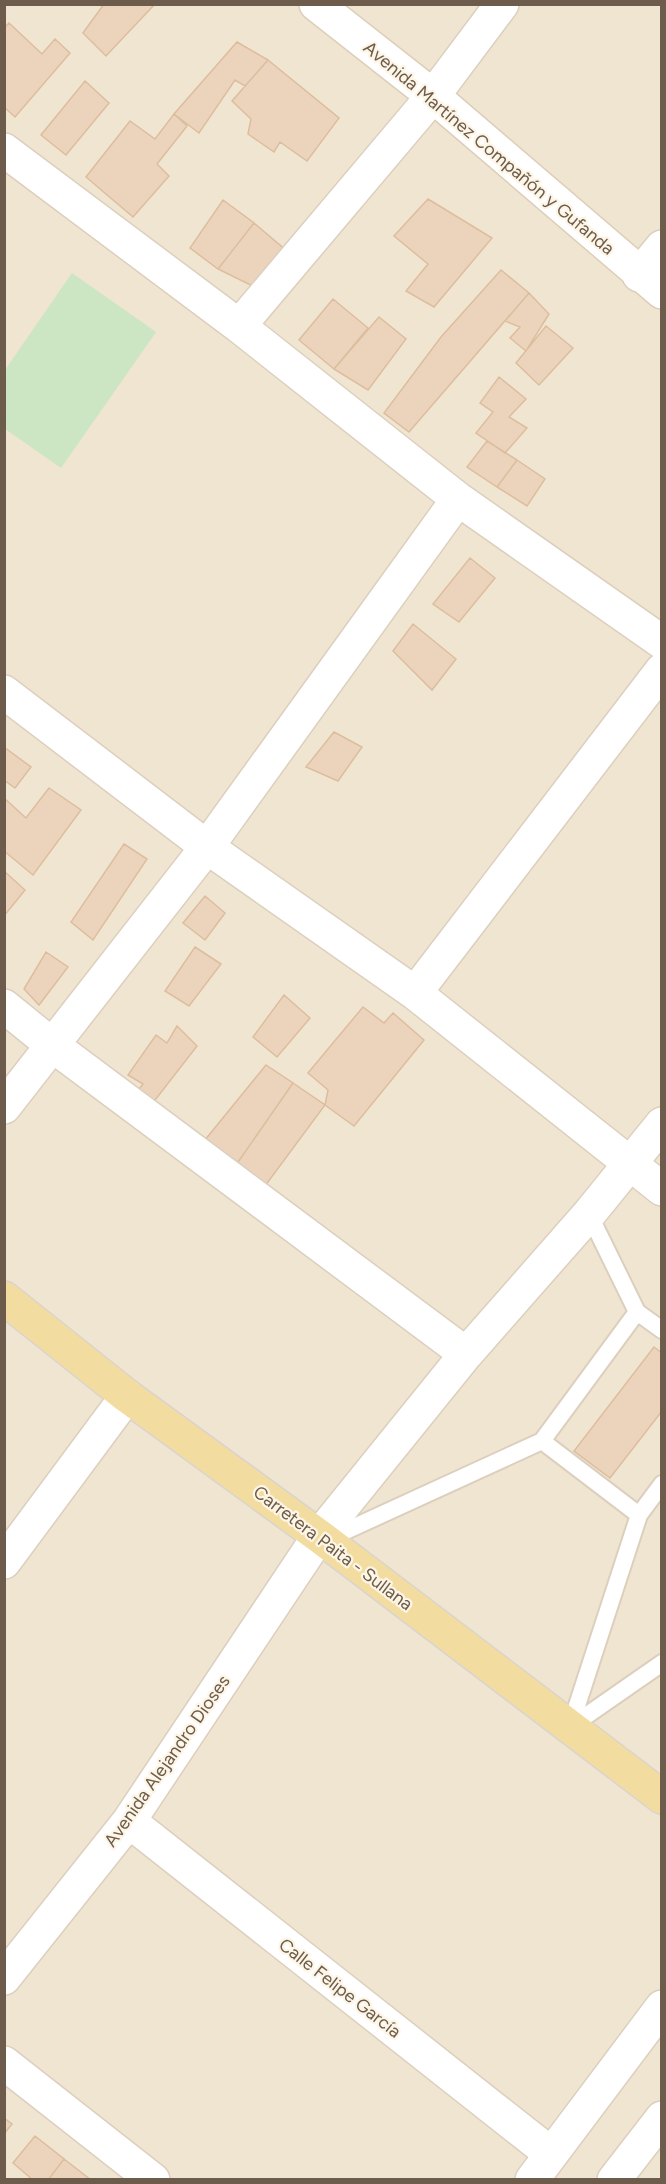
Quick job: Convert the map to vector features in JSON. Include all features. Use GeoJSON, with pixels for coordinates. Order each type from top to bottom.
{"type":"FeatureCollection","features":[{"type":"Feature","properties":{"kind":"main road","name":"Carretera Paita - Sullana"},"geometry":{"type":"LineString","coordinates":[[4,1298],[127,1396],[322,1538],[662,1797]]}},
{"type":"Feature","properties":{"kind":"street","name":"Avenida Martínez Compañón y Gufanda"},"geometry":{"type":"LineString","coordinates":[[316,4],[433,96],[650,283]]}},
{"type":"Feature","properties":{"kind":"street"},"geometry":{"type":"LineString","coordinates":[[239,326],[433,96],[502,4]]}},
{"type":"Feature","properties":{"kind":"street"},"geometry":{"type":"LineString","coordinates":[[4,150],[239,326],[458,499],[662,642]]}},
{"type":"Feature","properties":{"kind":"street"},"geometry":{"type":"LineString","coordinates":[[650,283],[662,247]]}},
{"type":"Feature","properties":{"kind":"street"},"geometry":{"type":"LineString","coordinates":[[4,1107],[207,847],[458,499]]}},
{"type":"Feature","properties":{"kind":"street"},"geometry":{"type":"LineString","coordinates":[[415,993],[662,670]]}},
{"type":"Feature","properties":{"kind":"street"},"geometry":{"type":"LineString","coordinates":[[4,692],[207,847],[415,993],[662,1190]]}},
{"type":"Feature","properties":{"kind":"street"},"geometry":{"type":"LineString","coordinates":[[4,1006],[52,1045],[466,1354]]}},
{"type":"Feature","properties":{"kind":"street","name":"Avenida Alejandro Dioses"},"geometry":{"type":"LineString","coordinates":[[4,1978],[129,1821],[322,1538],[466,1354],[589,1214],[662,1124]]}},
{"type":"Feature","properties":{"kind":"street"},"geometry":{"type":"LineString","coordinates":[[4,1562],[127,1396]]}},
{"type":"Feature","properties":{"kind":"street","name":"Calle Felipe García"},"geometry":{"type":"LineString","coordinates":[[129,1821],[541,2167]]}},
{"type":"Feature","properties":{"kind":"street"},"geometry":{"type":"LineString","coordinates":[[541,2167],[662,2007]]}},
{"type":"Feature","properties":{"kind":"street"},"geometry":{"type":"LineString","coordinates":[[4,2063],[153,2180]]}},
{"type":"Feature","properties":{"kind":"street"},"geometry":{"type":"LineString","coordinates":[[614,2180],[662,2118]]}},
{"type":"Feature","properties":{"kind":"lane"},"geometry":{"type":"LineString","coordinates":[[589,1214],[637,1312],[662,1330]]}},
{"type":"Feature","properties":{"kind":"lane"},"geometry":{"type":"LineString","coordinates":[[322,1538],[542,1441],[637,1312]]}},
{"type":"Feature","properties":{"kind":"lane"},"geometry":{"type":"LineString","coordinates":[[542,1441],[639,1515]]}},
{"type":"Feature","properties":{"kind":"lane"},"geometry":{"type":"LineString","coordinates":[[570,1727],[639,1515],[662,1484]]}},
{"type":"Feature","properties":{"kind":"lane"},"geometry":{"type":"LineString","coordinates":[[570,1727],[662,1663]]}},
{"type":"Feature","properties":{"kind":"shaded area"},"geometry":{"type":"Polygon","coordinates":[[[5,5],[661,5],[661,2179],[5,2179],[5,5]]]}},
{"type":"Feature","properties":{"kind":"green space"},"geometry":{"type":"Polygon","coordinates":[[[72,273],[156,332],[61,468],[5,429],[5,370],[72,273]]]}},
{"type":"Feature","properties":{"kind":"building"},"geometry":{"type":"Polygon","coordinates":[[[104,4],[155,4],[106,56],[83,33],[104,4]]]}},
{"type":"Feature","properties":{"kind":"building"},"geometry":{"type":"Polygon","coordinates":[[[9,23],[42,54],[55,39],[70,53],[15,117],[4,107],[4,28],[9,23]]]}},
{"type":"Feature","properties":{"kind":"building"},"geometry":{"type":"Polygon","coordinates":[[[237,42],[268,60],[245,86],[235,80],[199,133],[174,114],[237,42]]]}},
{"type":"Feature","properties":{"kind":"building"},"geometry":{"type":"Polygon","coordinates":[[[268,60],[339,118],[307,161],[280,142],[274,152],[248,134],[251,119],[232,101],[268,60]]]}},
{"type":"Feature","properties":{"kind":"building"},"geometry":{"type":"Polygon","coordinates":[[[85,81],[109,103],[66,155],[41,135],[85,81]]]}},
{"type":"Feature","properties":{"kind":"building"},"geometry":{"type":"Polygon","coordinates":[[[174,114],[187,126],[157,164],[169,176],[133,217],[86,177],[130,121],[155,139],[174,114]]]}},
{"type":"Feature","properties":{"kind":"building"},"geometry":{"type":"Polygon","coordinates":[[[428,199],[492,238],[434,307],[406,291],[428,264],[394,236],[428,199]]]}},
{"type":"Feature","properties":{"kind":"building"},"geometry":{"type":"Polygon","coordinates":[[[223,200],[254,223],[218,269],[190,248],[223,200]]]}},
{"type":"Feature","properties":{"kind":"building"},"geometry":{"type":"Polygon","coordinates":[[[254,223],[288,252],[261,290],[218,269],[254,223]]]}},
{"type":"Feature","properties":{"kind":"building"},"geometry":{"type":"Polygon","coordinates":[[[501,270],[529,293],[409,432],[384,413],[441,337],[501,270]]]}},
{"type":"Feature","properties":{"kind":"building"},"geometry":{"type":"Polygon","coordinates":[[[529,293],[549,314],[526,351],[510,338],[520,327],[505,321],[529,293]]]}},
{"type":"Feature","properties":{"kind":"building"},"geometry":{"type":"Polygon","coordinates":[[[333,299],[368,328],[334,369],[299,340],[333,299]]]}},
{"type":"Feature","properties":{"kind":"building"},"geometry":{"type":"Polygon","coordinates":[[[379,317],[406,339],[368,390],[334,369],[379,317]]]}},
{"type":"Feature","properties":{"kind":"building"},"geometry":{"type":"Polygon","coordinates":[[[546,326],[573,348],[539,385],[516,363],[546,326]]]}},
{"type":"Feature","properties":{"kind":"building"},"geometry":{"type":"Polygon","coordinates":[[[499,377],[526,399],[509,417],[527,428],[505,453],[476,433],[493,412],[480,403],[499,377]]]}},
{"type":"Feature","properties":{"kind":"building"},"geometry":{"type":"Polygon","coordinates":[[[487,441],[517,460],[497,487],[467,467],[487,441]]]}},
{"type":"Feature","properties":{"kind":"building"},"geometry":{"type":"Polygon","coordinates":[[[517,460],[545,479],[527,506],[497,487],[517,460]]]}},
{"type":"Feature","properties":{"kind":"building"},"geometry":{"type":"Polygon","coordinates":[[[470,558],[495,578],[459,622],[433,604],[470,558]]]}},
{"type":"Feature","properties":{"kind":"building"},"geometry":{"type":"Polygon","coordinates":[[[413,624],[456,659],[432,690],[393,651],[413,624]]]}},
{"type":"Feature","properties":{"kind":"building"},"geometry":{"type":"Polygon","coordinates":[[[334,732],[362,747],[338,781],[306,767],[334,732]]]}},
{"type":"Feature","properties":{"kind":"building"},"geometry":{"type":"Polygon","coordinates":[[[4,747],[31,767],[15,788],[4,780],[4,747]]]}},
{"type":"Feature","properties":{"kind":"building"},"geometry":{"type":"Polygon","coordinates":[[[49,788],[81,810],[33,875],[4,851],[4,798],[26,818],[49,788]]]}},
{"type":"Feature","properties":{"kind":"building"},"geometry":{"type":"Polygon","coordinates":[[[124,844],[147,859],[93,940],[71,922],[124,844]]]}},
{"type":"Feature","properties":{"kind":"building"},"geometry":{"type":"Polygon","coordinates":[[[4,871],[25,890],[4,916],[4,871]]]}},
{"type":"Feature","properties":{"kind":"building"},"geometry":{"type":"Polygon","coordinates":[[[205,896],[225,913],[205,940],[183,923],[205,896]]]}},
{"type":"Feature","properties":{"kind":"building"},"geometry":{"type":"Polygon","coordinates":[[[195,947],[221,964],[189,1006],[165,991],[195,947]]]}},
{"type":"Feature","properties":{"kind":"building"},"geometry":{"type":"Polygon","coordinates":[[[46,952],[68,967],[39,1005],[24,989],[46,952]]]}},
{"type":"Feature","properties":{"kind":"building"},"geometry":{"type":"Polygon","coordinates":[[[284,995],[310,1018],[277,1057],[253,1037],[284,995]]]}},
{"type":"Feature","properties":{"kind":"building"},"geometry":{"type":"Polygon","coordinates":[[[363,1007],[384,1023],[393,1013],[424,1040],[354,1126],[325,1105],[328,1090],[308,1073],[363,1007]]]}},
{"type":"Feature","properties":{"kind":"building"},"geometry":{"type":"Polygon","coordinates":[[[177,1026],[197,1046],[145,1113],[130,1101],[143,1084],[128,1075],[156,1035],[167,1043],[177,1026]]]}},
{"type":"Feature","properties":{"kind":"building"},"geometry":{"type":"Polygon","coordinates":[[[266,1065],[293,1083],[236,1165],[205,1140],[266,1065]]]}},
{"type":"Feature","properties":{"kind":"building"},"geometry":{"type":"Polygon","coordinates":[[[293,1083],[325,1105],[265,1186],[236,1165],[293,1083]]]}},
{"type":"Feature","properties":{"kind":"building"},"geometry":{"type":"Polygon","coordinates":[[[654,1347],[662,1353],[662,1411],[610,1478],[574,1451],[654,1347]]]}},
{"type":"Feature","properties":{"kind":"building"},"geometry":{"type":"Polygon","coordinates":[[[4,2118],[12,2124],[4,2134],[4,2118]]]}},
{"type":"Feature","properties":{"kind":"building"},"geometry":{"type":"Polygon","coordinates":[[[35,2136],[64,2159],[48,2180],[33,2180],[13,2163],[35,2136]]]}},
{"type":"Feature","properties":{"kind":"building"},"geometry":{"type":"Polygon","coordinates":[[[64,2159],[91,2180],[48,2180],[64,2159]]]}}]}
